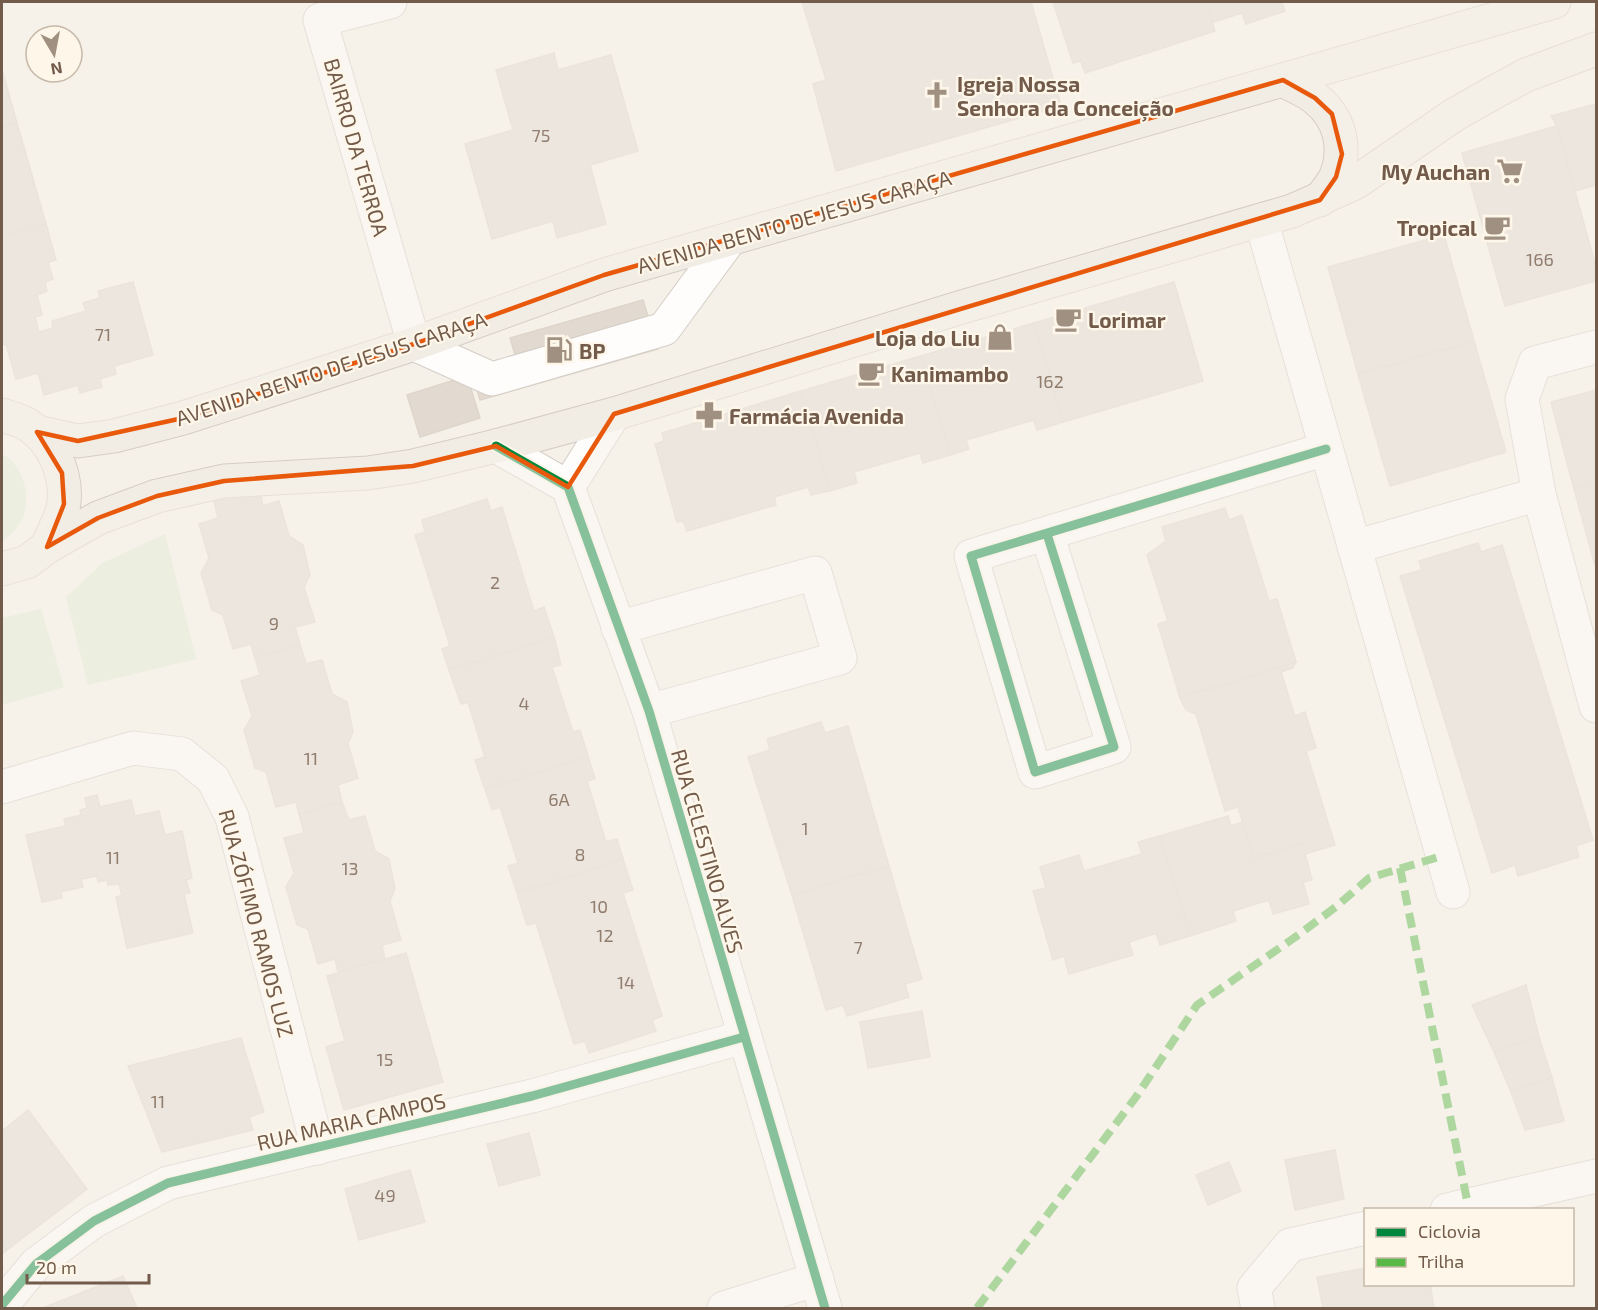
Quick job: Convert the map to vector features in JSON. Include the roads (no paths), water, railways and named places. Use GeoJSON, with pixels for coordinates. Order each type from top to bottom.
{"type":"FeatureCollection","features":[{"type":"Feature","properties":{"kind":"main road","name":"AVENIDA BENTO DE JESUS CARAÇA"},"geometry":{"type":"LineString","coordinates":[[37,432],[78,441],[114,436],[183,418],[414,344],[604,275],[1554,2]]}},
{"type":"Feature","properties":{"kind":"main road"},"geometry":{"type":"LineString","coordinates":[[2,569],[27,562],[47,547],[98,518],[157,496],[224,481],[379,471],[413,466],[496,446],[614,414],[962,307],[1292,212],[1354,183],[1454,115],[1491,94],[1535,71],[1596,49]]}},
{"type":"Feature","properties":{"kind":"main road"},"geometry":{"type":"LineString","coordinates":[[1283,80],[1315,98],[1332,114],[1340,132],[1342,154],[1336,177],[1320,200]]}},
{"type":"Feature","properties":{"kind":"main road"},"geometry":{"type":"LineString","coordinates":[[2,415],[26,424],[37,432],[49,445],[62,473],[64,504],[47,547]]}},
{"type":"Feature","properties":{"kind":"street","name":"BAIRRO DA TERROA"},"geometry":{"type":"LineString","coordinates":[[390,2],[320,20],[414,344]]}},
{"type":"Feature","properties":{"kind":"street"},"geometry":{"type":"LineString","coordinates":[[1261,220],[1453,892]]}},
{"type":"Feature","properties":{"kind":"street"},"geometry":{"type":"LineString","coordinates":[[414,344],[492,378],[664,329],[730,239]]}},
{"type":"Feature","properties":{"kind":"street"},"geometry":{"type":"LineString","coordinates":[[1596,347],[1535,363],[1522,399],[1539,494],[1596,706]]}},
{"type":"Feature","properties":{"kind":"street"},"geometry":{"type":"LineString","coordinates":[[496,446],[568,487],[614,414]]}},
{"type":"Feature","properties":{"kind":"street"},"geometry":{"type":"LineString","coordinates":[[1047,534],[1114,747],[1035,772],[971,556],[1326,449]]}},
{"type":"Feature","properties":{"kind":"street","name":"RUA CELESTINO ALVES"},"geometry":{"type":"LineString","coordinates":[[568,487],[649,711],[821,1294]]}},
{"type":"Feature","properties":{"kind":"street"},"geometry":{"type":"LineString","coordinates":[[1354,547],[1539,494]]}},
{"type":"Feature","properties":{"kind":"street"},"geometry":{"type":"LineString","coordinates":[[618,628],[815,573],[840,658],[649,711]]}},
{"type":"Feature","properties":{"kind":"street","name":"RUA ZÓFIMO RAMOS LUZ"},"geometry":{"type":"LineString","coordinates":[[2,787],[133,748],[182,754],[213,779],[232,817],[318,1148]]}},
{"type":"Feature","properties":{"kind":"street","name":"RUA MARIA CAMPOS"},"geometry":{"type":"LineString","coordinates":[[2,1305],[36,1264],[94,1221],[168,1183],[532,1096],[744,1037]]}},
{"type":"Feature","properties":{"kind":"street"},"geometry":{"type":"LineString","coordinates":[[1452,1208],[1596,1176]]}},
{"type":"Feature","properties":{"kind":"street"},"geometry":{"type":"LineString","coordinates":[[1256,1298],[1290,1245],[1364,1228]]}},
{"type":"Feature","properties":{"kind":"street"},"geometry":{"type":"LineString","coordinates":[[724,1308],[821,1294]]}},
{"type":"Feature","properties":{"kind":"place","name":"Igreja Nossa Senhora da Conceição"},"geometry":{"type":"Point","coordinates":[937,95]}},
{"type":"Feature","properties":{"kind":"place","name":"My Auchan"},"geometry":{"type":"Point","coordinates":[1510,171]}},
{"type":"Feature","properties":{"kind":"place","name":"Tropical"},"geometry":{"type":"Point","coordinates":[1497,227]}},
{"type":"Feature","properties":{"kind":"place","name":"Lorimar"},"geometry":{"type":"Point","coordinates":[1068,319]}},
{"type":"Feature","properties":{"kind":"place","name":"Loja do Liu"},"geometry":{"type":"Point","coordinates":[1000,337]}},
{"type":"Feature","properties":{"kind":"place","name":"BP"},"geometry":{"type":"Point","coordinates":[559,350]}},
{"type":"Feature","properties":{"kind":"place","name":"Kanimambo"},"geometry":{"type":"Point","coordinates":[871,373]}},
{"type":"Feature","properties":{"kind":"place","name":"Farmácia Avenida"},"geometry":{"type":"Point","coordinates":[709,415]}}]}
